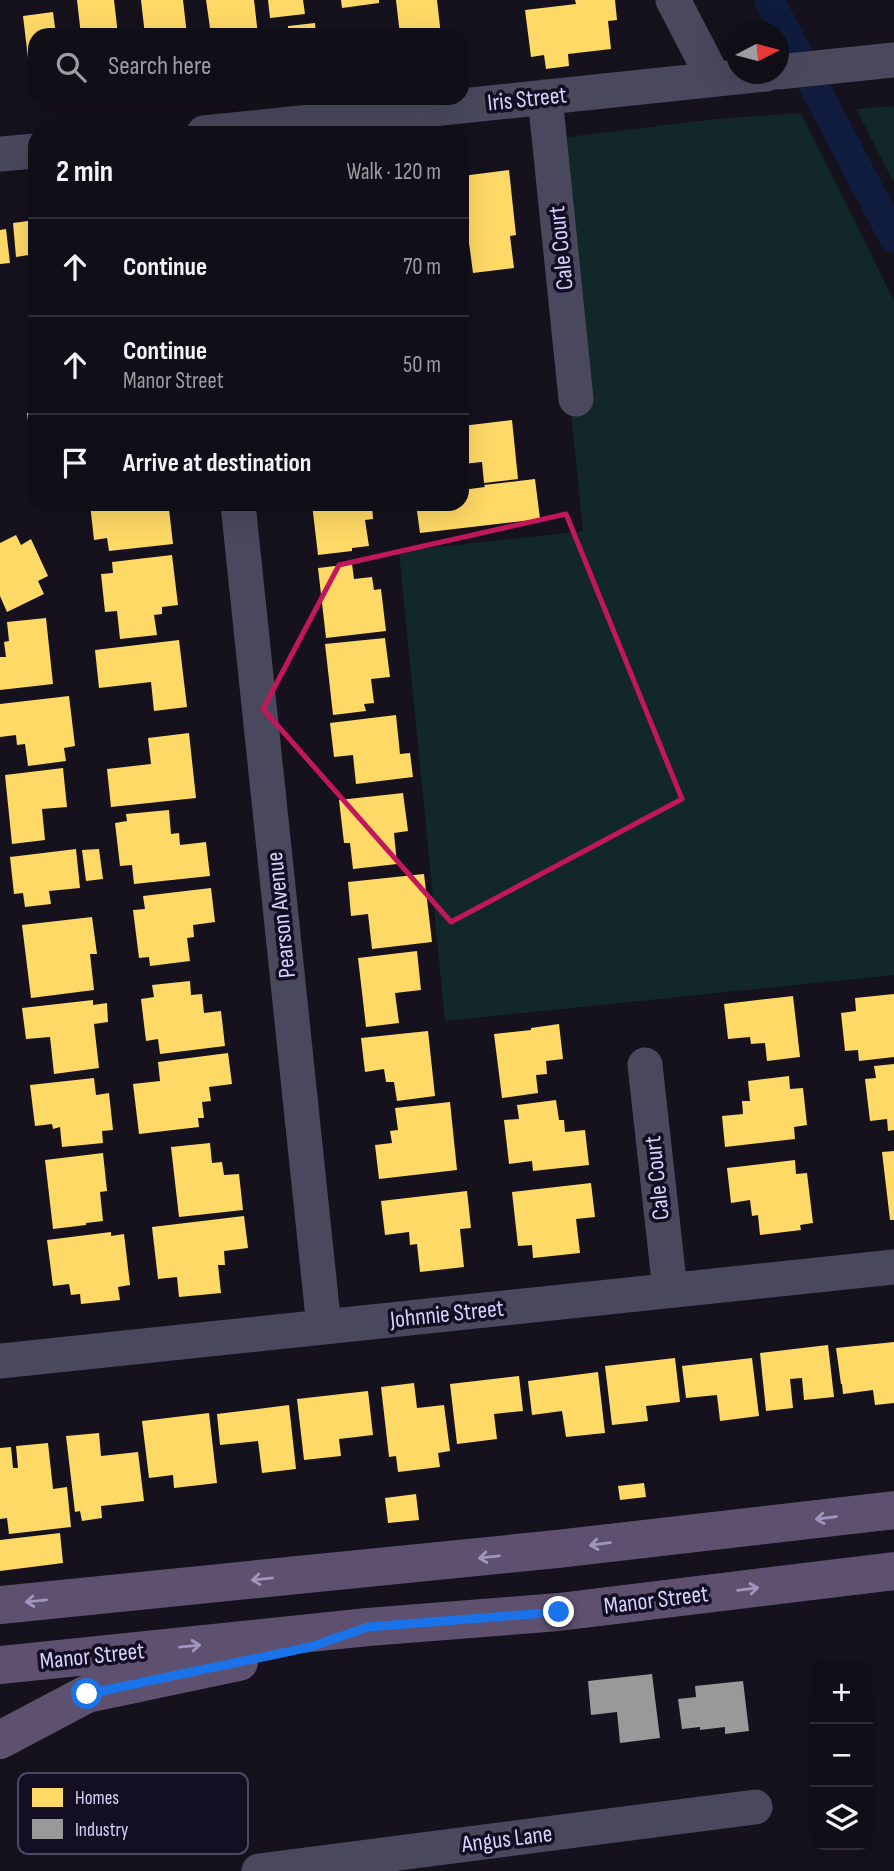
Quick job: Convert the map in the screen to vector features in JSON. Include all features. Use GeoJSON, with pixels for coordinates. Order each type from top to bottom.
{"type":"FeatureCollection","features":[{"type":"Feature","properties":{"kind":"main road"},"geometry":{"type":"LineString","coordinates":[[0,1605],[491,1556],[894,1510]]}},
{"type":"Feature","properties":{"kind":"main road","name":"Manor Street"},"geometry":{"type":"LineString","coordinates":[[0,1665],[368,1627],[559,1612],[894,1571]]}},
{"type":"Feature","properties":{"kind":"main road"},"geometry":{"type":"LineString","coordinates":[[0,1740],[87,1694],[310,1647],[368,1627]]}},
{"type":"Feature","properties":{"kind":"street"},"geometry":{"type":"LineString","coordinates":[[673,0],[714,79]]}},
{"type":"Feature","properties":{"kind":"street"},"geometry":{"type":"LineString","coordinates":[[789,71],[888,60]]}},
{"type":"Feature","properties":{"kind":"street","name":"Iris Street"},"geometry":{"type":"LineString","coordinates":[[270,126],[726,78]]}},
{"type":"Feature","properties":{"kind":"street","name":"Cale Court"},"geometry":{"type":"LineString","coordinates":[[545,97],[576,399]]}},
{"type":"Feature","properties":{"kind":"street"},"geometry":{"type":"LineString","coordinates":[[0,154],[28,152]]}},
{"type":"Feature","properties":{"kind":"street","name":"Pearson Avenue"},"geometry":{"type":"LineString","coordinates":[[239,511],[324,1326]]}},
{"type":"Feature","properties":{"kind":"street","name":"Cale Court"},"geometry":{"type":"LineString","coordinates":[[645,1065],[670,1290]]}},
{"type":"Feature","properties":{"kind":"street","name":"Johnnie Street"},"geometry":{"type":"LineString","coordinates":[[0,1361],[894,1267]]}},
{"type":"Feature","properties":{"kind":"street","name":"Angus Lane"},"geometry":{"type":"LineString","coordinates":[[259,1871],[755,1807]]}},
{"type":"Feature","properties":{"kind":"highlighted area"},"geometry":{"type":"Polygon","coordinates":[[[566,514],[682,799],[451,922],[263,709],[339,565],[566,514]]]}},
{"type":"Feature","properties":{"kind":"green space"},"geometry":{"type":"Polygon","coordinates":[[[894,106],[894,183],[856,109],[894,106]]]}},
{"type":"Feature","properties":{"kind":"green space"},"geometry":{"type":"Polygon","coordinates":[[[801,113],[894,301],[894,975],[445,1021],[399,551],[583,531],[543,140],[715,119],[801,113]]]}},
{"type":"Feature","properties":{"kind":"building: Homes"},"geometry":{"type":"Polygon","coordinates":[[[77,0],[114,0],[117,28],[80,28],[77,0]]]}},
{"type":"Feature","properties":{"kind":"building: Homes"},"geometry":{"type":"Polygon","coordinates":[[[141,0],[183,0],[186,28],[144,28],[141,0]]]}},
{"type":"Feature","properties":{"kind":"building: Homes"},"geometry":{"type":"Polygon","coordinates":[[[206,0],[254,0],[257,28],[210,28],[206,0]]]}},
{"type":"Feature","properties":{"kind":"building: Homes"},"geometry":{"type":"Polygon","coordinates":[[[268,0],[303,0],[305,14],[270,18],[268,0]]]}},
{"type":"Feature","properties":{"kind":"building: Homes"},"geometry":{"type":"Polygon","coordinates":[[[341,0],[379,0],[379,3],[342,8],[341,0]]]}},
{"type":"Feature","properties":{"kind":"building: Homes"},"geometry":{"type":"Polygon","coordinates":[[[396,0],[437,0],[440,28],[399,28],[396,0]]]}},
{"type":"Feature","properties":{"kind":"building: Homes"},"geometry":{"type":"Polygon","coordinates":[[[575,0],[615,0],[617,20],[608,21],[611,49],[568,54],[569,66],[546,69],[544,55],[531,57],[525,10],[576,4],[575,0]]]}},
{"type":"Feature","properties":{"kind":"building: Homes"},"geometry":{"type":"Polygon","coordinates":[[[53,12],[55,28],[28,28],[28,58],[23,16],[53,12]]]}},
{"type":"Feature","properties":{"kind":"building: Homes"},"geometry":{"type":"Polygon","coordinates":[[[315,23],[315,28],[288,28],[315,23]]]}},
{"type":"Feature","properties":{"kind":"building: Homes"},"geometry":{"type":"Polygon","coordinates":[[[509,170],[516,235],[510,236],[514,268],[473,273],[469,243],[469,175],[509,170]]]}},
{"type":"Feature","properties":{"kind":"building: Homes"},"geometry":{"type":"Polygon","coordinates":[[[28,221],[28,255],[16,257],[13,223],[28,221]]]}},
{"type":"Feature","properties":{"kind":"building: Homes"},"geometry":{"type":"Polygon","coordinates":[[[6,229],[10,263],[0,264],[0,230],[6,229]]]}},
{"type":"Feature","properties":{"kind":"building: Homes"},"geometry":{"type":"Polygon","coordinates":[[[512,420],[518,479],[484,483],[482,462],[469,463],[469,425],[512,420]]]}},
{"type":"Feature","properties":{"kind":"building: Homes"},"geometry":{"type":"Polygon","coordinates":[[[535,479],[540,519],[420,533],[417,511],[469,511],[469,489],[485,487],[484,485],[535,479]]]}},
{"type":"Feature","properties":{"kind":"building: Homes"},"geometry":{"type":"Polygon","coordinates":[[[91,511],[169,511],[173,544],[109,551],[107,538],[94,540],[91,511]]]}},
{"type":"Feature","properties":{"kind":"building: Homes"},"geometry":{"type":"Polygon","coordinates":[[[313,511],[372,511],[373,519],[365,520],[369,546],[318,555],[313,511]]]}},
{"type":"Feature","properties":{"kind":"building: Homes"},"geometry":{"type":"Polygon","coordinates":[[[16,535],[21,545],[31,539],[48,576],[38,581],[44,594],[7,612],[0,596],[0,543],[16,535]]]}},
{"type":"Feature","properties":{"kind":"building: Homes"},"geometry":{"type":"Polygon","coordinates":[[[172,555],[178,605],[162,607],[162,614],[154,615],[157,635],[120,639],[117,611],[105,612],[101,574],[113,573],[112,562],[172,555]]]}},
{"type":"Feature","properties":{"kind":"building: Homes"},"geometry":{"type":"Polygon","coordinates":[[[352,564],[354,579],[372,577],[374,590],[381,589],[386,631],[326,638],[318,568],[352,564]]]}},
{"type":"Feature","properties":{"kind":"building: Homes"},"geometry":{"type":"Polygon","coordinates":[[[46,618],[53,684],[0,690],[0,657],[6,657],[4,642],[9,641],[7,622],[46,618]]]}},
{"type":"Feature","properties":{"kind":"building: Homes"},"geometry":{"type":"Polygon","coordinates":[[[385,638],[390,677],[371,679],[374,703],[364,704],[366,711],[333,715],[325,644],[385,638]]]}},
{"type":"Feature","properties":{"kind":"building: Homes"},"geometry":{"type":"Polygon","coordinates":[[[179,640],[187,707],[154,711],[151,682],[99,688],[95,650],[179,640]]]}},
{"type":"Feature","properties":{"kind":"building: Homes"},"geometry":{"type":"Polygon","coordinates":[[[69,696],[75,746],[64,748],[66,761],[28,766],[25,744],[17,745],[16,735],[0,737],[0,704],[69,696]]]}},
{"type":"Feature","properties":{"kind":"building: Homes"},"geometry":{"type":"Polygon","coordinates":[[[396,715],[400,754],[410,753],[413,777],[356,784],[353,755],[334,757],[330,723],[396,715]]]}},
{"type":"Feature","properties":{"kind":"building: Homes"},"geometry":{"type":"Polygon","coordinates":[[[189,733],[196,798],[111,807],[107,769],[151,764],[148,738],[189,733]]]}},
{"type":"Feature","properties":{"kind":"building: Homes"},"geometry":{"type":"Polygon","coordinates":[[[63,768],[67,807],[42,809],[45,840],[12,844],[5,775],[63,768]]]}},
{"type":"Feature","properties":{"kind":"building: Homes"},"geometry":{"type":"Polygon","coordinates":[[[403,793],[408,831],[394,833],[397,864],[353,869],[350,843],[344,843],[339,800],[403,793]]]}},
{"type":"Feature","properties":{"kind":"building: Homes"},"geometry":{"type":"Polygon","coordinates":[[[169,810],[171,834],[179,833],[180,845],[206,842],[210,876],[134,884],[132,865],[120,866],[115,823],[127,821],[126,814],[169,810]]]}},
{"type":"Feature","properties":{"kind":"building: Homes"},"geometry":{"type":"Polygon","coordinates":[[[76,849],[80,888],[49,891],[51,904],[25,907],[23,893],[14,894],[10,857],[76,849]]]}},
{"type":"Feature","properties":{"kind":"building: Homes"},"geometry":{"type":"Polygon","coordinates":[[[99,849],[103,879],[86,881],[82,850],[99,849]]]}},
{"type":"Feature","properties":{"kind":"building: Homes"},"geometry":{"type":"Polygon","coordinates":[[[424,874],[432,942],[372,949],[368,914],[351,916],[348,882],[424,874]]]}},
{"type":"Feature","properties":{"kind":"building: Homes"},"geometry":{"type":"Polygon","coordinates":[[[211,888],[215,922],[193,925],[194,937],[187,938],[190,961],[150,966],[149,957],[139,958],[133,910],[145,909],[143,896],[211,888]]]}},
{"type":"Feature","properties":{"kind":"building: Homes"},"geometry":{"type":"Polygon","coordinates":[[[92,917],[97,954],[90,954],[94,990],[31,998],[22,925],[92,917]]]}},
{"type":"Feature","properties":{"kind":"building: Homes"},"geometry":{"type":"Polygon","coordinates":[[[417,951],[421,990],[395,993],[399,1023],[366,1027],[358,958],[417,951]]]}},
{"type":"Feature","properties":{"kind":"building: Homes"},"geometry":{"type":"Polygon","coordinates":[[[190,981],[191,995],[202,994],[204,1013],[221,1011],[225,1046],[160,1054],[158,1039],[146,1041],[141,999],[154,997],[152,985],[190,981]]]}},
{"type":"Feature","properties":{"kind":"building: Homes"},"geometry":{"type":"Polygon","coordinates":[[[894,994],[894,1057],[859,1061],[858,1050],[845,1051],[841,1013],[856,1011],[855,998],[894,994]]]}},
{"type":"Feature","properties":{"kind":"building: Homes"},"geometry":{"type":"Polygon","coordinates":[[[793,996],[800,1057],[767,1061],[765,1043],[751,1044],[750,1037],[728,1039],[724,1004],[793,996]]]}},
{"type":"Feature","properties":{"kind":"building: Homes"},"geometry":{"type":"Polygon","coordinates":[[[93,1000],[93,1005],[107,1003],[108,1022],[94,1024],[99,1068],[54,1074],[50,1037],[26,1039],[22,1008],[93,1000]]]}},
{"type":"Feature","properties":{"kind":"building: Homes"},"geometry":{"type":"Polygon","coordinates":[[[559,1024],[563,1059],[546,1061],[547,1074],[536,1075],[538,1093],[502,1098],[494,1034],[559,1024]]]}},
{"type":"Feature","properties":{"kind":"building: Homes"},"geometry":{"type":"Polygon","coordinates":[[[428,1031],[435,1096],[397,1101],[394,1082],[386,1082],[384,1069],[365,1072],[361,1038],[428,1031]]]}},
{"type":"Feature","properties":{"kind":"building: Homes"},"geometry":{"type":"Polygon","coordinates":[[[228,1053],[232,1084],[209,1087],[211,1101],[202,1102],[204,1118],[198,1118],[199,1127],[139,1134],[133,1084],[160,1081],[158,1062],[228,1053]]]}},
{"type":"Feature","properties":{"kind":"building: Homes"},"geometry":{"type":"Polygon","coordinates":[[[894,1064],[894,1130],[888,1131],[887,1119],[870,1121],[865,1079],[876,1078],[874,1066],[894,1064]]]}},
{"type":"Feature","properties":{"kind":"building: Homes"},"geometry":{"type":"Polygon","coordinates":[[[789,1076],[790,1089],[803,1088],[807,1125],[794,1127],[795,1139],[725,1147],[722,1116],[743,1114],[742,1101],[750,1101],[748,1081],[789,1076]]]}},
{"type":"Feature","properties":{"kind":"building: Homes"},"geometry":{"type":"Polygon","coordinates":[[[94,1078],[96,1095],[109,1093],[113,1130],[102,1131],[103,1143],[62,1147],[60,1127],[53,1129],[52,1124],[35,1126],[30,1085],[94,1078]]]}},
{"type":"Feature","properties":{"kind":"building: Homes"},"geometry":{"type":"Polygon","coordinates":[[[556,1100],[559,1120],[564,1120],[565,1132],[585,1130],[589,1165],[533,1171],[532,1161],[509,1164],[504,1120],[519,1119],[517,1105],[556,1100]]]}},
{"type":"Feature","properties":{"kind":"building: Homes"},"geometry":{"type":"Polygon","coordinates":[[[450,1102],[457,1170],[379,1179],[375,1145],[392,1143],[390,1131],[398,1130],[395,1108],[450,1102]]]}},
{"type":"Feature","properties":{"kind":"building: Homes"},"geometry":{"type":"Polygon","coordinates":[[[210,1143],[212,1163],[222,1162],[224,1175],[239,1174],[243,1210],[179,1217],[171,1147],[210,1143]]]}},
{"type":"Feature","properties":{"kind":"building: Homes"},"geometry":{"type":"Polygon","coordinates":[[[894,1151],[894,1220],[890,1220],[882,1152],[894,1151]]]}},
{"type":"Feature","properties":{"kind":"building: Homes"},"geometry":{"type":"Polygon","coordinates":[[[103,1153],[107,1191],[100,1192],[103,1221],[53,1229],[45,1160],[103,1153]]]}},
{"type":"Feature","properties":{"kind":"building: Homes"},"geometry":{"type":"Polygon","coordinates":[[[795,1160],[796,1174],[807,1173],[813,1223],[800,1225],[801,1230],[760,1235],[758,1215],[752,1216],[750,1200],[731,1203],[727,1168],[795,1160]]]}},
{"type":"Feature","properties":{"kind":"building: Homes"},"geometry":{"type":"Polygon","coordinates":[[[591,1183],[595,1217],[576,1219],[580,1253],[533,1258],[532,1245],[518,1246],[512,1192],[591,1183]]]}},
{"type":"Feature","properties":{"kind":"building: Homes"},"geometry":{"type":"Polygon","coordinates":[[[467,1191],[471,1228],[460,1229],[464,1267],[420,1272],[417,1244],[410,1245],[409,1232],[385,1235],[381,1201],[467,1191]]]}},
{"type":"Feature","properties":{"kind":"building: Homes"},"geometry":{"type":"Polygon","coordinates":[[[244,1216],[248,1248],[224,1251],[225,1265],[218,1265],[221,1293],[179,1297],[177,1277],[158,1279],[152,1227],[244,1216]]]}},
{"type":"Feature","properties":{"kind":"building: Homes"},"geometry":{"type":"Polygon","coordinates":[[[111,1232],[111,1236],[124,1234],[130,1285],[118,1287],[120,1300],[81,1304],[80,1294],[71,1295],[69,1284],[53,1286],[47,1240],[111,1232]]]}},
{"type":"Feature","properties":{"kind":"building: Homes"},"geometry":{"type":"Polygon","coordinates":[[[894,1342],[894,1403],[875,1405],[873,1390],[843,1394],[836,1348],[894,1342]]]}},
{"type":"Feature","properties":{"kind":"building: Homes"},"geometry":{"type":"Polygon","coordinates":[[[828,1345],[834,1397],[804,1400],[802,1378],[790,1379],[793,1408],[766,1411],[760,1353],[828,1345]]]}},
{"type":"Feature","properties":{"kind":"building: Homes"},"geometry":{"type":"Polygon","coordinates":[[[675,1358],[680,1402],[646,1406],[648,1421],[612,1425],[605,1366],[675,1358]]]}},
{"type":"Feature","properties":{"kind":"building: Homes"},"geometry":{"type":"Polygon","coordinates":[[[752,1358],[759,1416],[720,1421],[717,1395],[686,1398],[682,1366],[752,1358]]]}},
{"type":"Feature","properties":{"kind":"building: Homes"},"geometry":{"type":"Polygon","coordinates":[[[598,1372],[605,1433],[566,1437],[562,1411],[532,1415],[528,1381],[598,1372]]]}},
{"type":"Feature","properties":{"kind":"building: Homes"},"geometry":{"type":"Polygon","coordinates":[[[519,1376],[523,1411],[494,1414],[497,1439],[457,1444],[450,1384],[519,1376]]]}},
{"type":"Feature","properties":{"kind":"building: Homes"},"geometry":{"type":"Polygon","coordinates":[[[414,1383],[417,1408],[444,1405],[450,1451],[438,1453],[440,1467],[398,1472],[396,1456],[389,1457],[381,1387],[414,1383]]]}},
{"type":"Feature","properties":{"kind":"building: Homes"},"geometry":{"type":"Polygon","coordinates":[[[368,1391],[373,1435],[339,1439],[341,1456],[304,1460],[297,1399],[368,1391]]]}},
{"type":"Feature","properties":{"kind":"building: Homes"},"geometry":{"type":"Polygon","coordinates":[[[289,1405],[296,1469],[262,1473],[258,1441],[220,1445],[217,1414],[289,1405]]]}},
{"type":"Feature","properties":{"kind":"building: Homes"},"geometry":{"type":"Polygon","coordinates":[[[209,1413],[217,1483],[174,1488],[173,1475],[149,1478],[142,1421],[209,1413]]]}},
{"type":"Feature","properties":{"kind":"building: Homes"},"geometry":{"type":"Polygon","coordinates":[[[99,1433],[101,1456],[138,1452],[144,1501],[101,1506],[102,1518],[82,1521],[80,1511],[75,1512],[66,1436],[99,1433]]]}},
{"type":"Feature","properties":{"kind":"building: Homes"},"geometry":{"type":"Polygon","coordinates":[[[48,1443],[53,1489],[67,1487],[71,1527],[9,1534],[7,1518],[0,1519],[0,1448],[11,1447],[13,1468],[18,1468],[16,1446],[48,1443]]]}},
{"type":"Feature","properties":{"kind":"building: Homes"},"geometry":{"type":"Polygon","coordinates":[[[644,1483],[646,1497],[620,1500],[618,1486],[644,1483]]]}},
{"type":"Feature","properties":{"kind":"building: Homes"},"geometry":{"type":"Polygon","coordinates":[[[416,1494],[419,1520],[388,1523],[385,1498],[416,1494]]]}},
{"type":"Feature","properties":{"kind":"building: Homes"},"geometry":{"type":"Polygon","coordinates":[[[60,1533],[63,1563],[0,1571],[0,1540],[60,1533]]]}},
{"type":"Feature","properties":{"kind":"building: Industry"},"geometry":{"type":"Polygon","coordinates":[[[652,1674],[660,1738],[620,1743],[617,1712],[591,1715],[588,1681],[652,1674]]]}},
{"type":"Feature","properties":{"kind":"building: Industry"},"geometry":{"type":"Polygon","coordinates":[[[743,1681],[749,1731],[725,1734],[725,1727],[682,1729],[678,1699],[696,1697],[695,1686],[743,1681]]]}},
{"type":"Feature","properties":{"kind":"waterway"},"geometry":{"type":"LineString","coordinates":[[769,0],[894,238]]}},
{"type":"Feature","properties":{"kind":"route"},"geometry":{"type":"LineString","coordinates":[[87,1694],[310,1647],[368,1627],[559,1612]]}}]}
